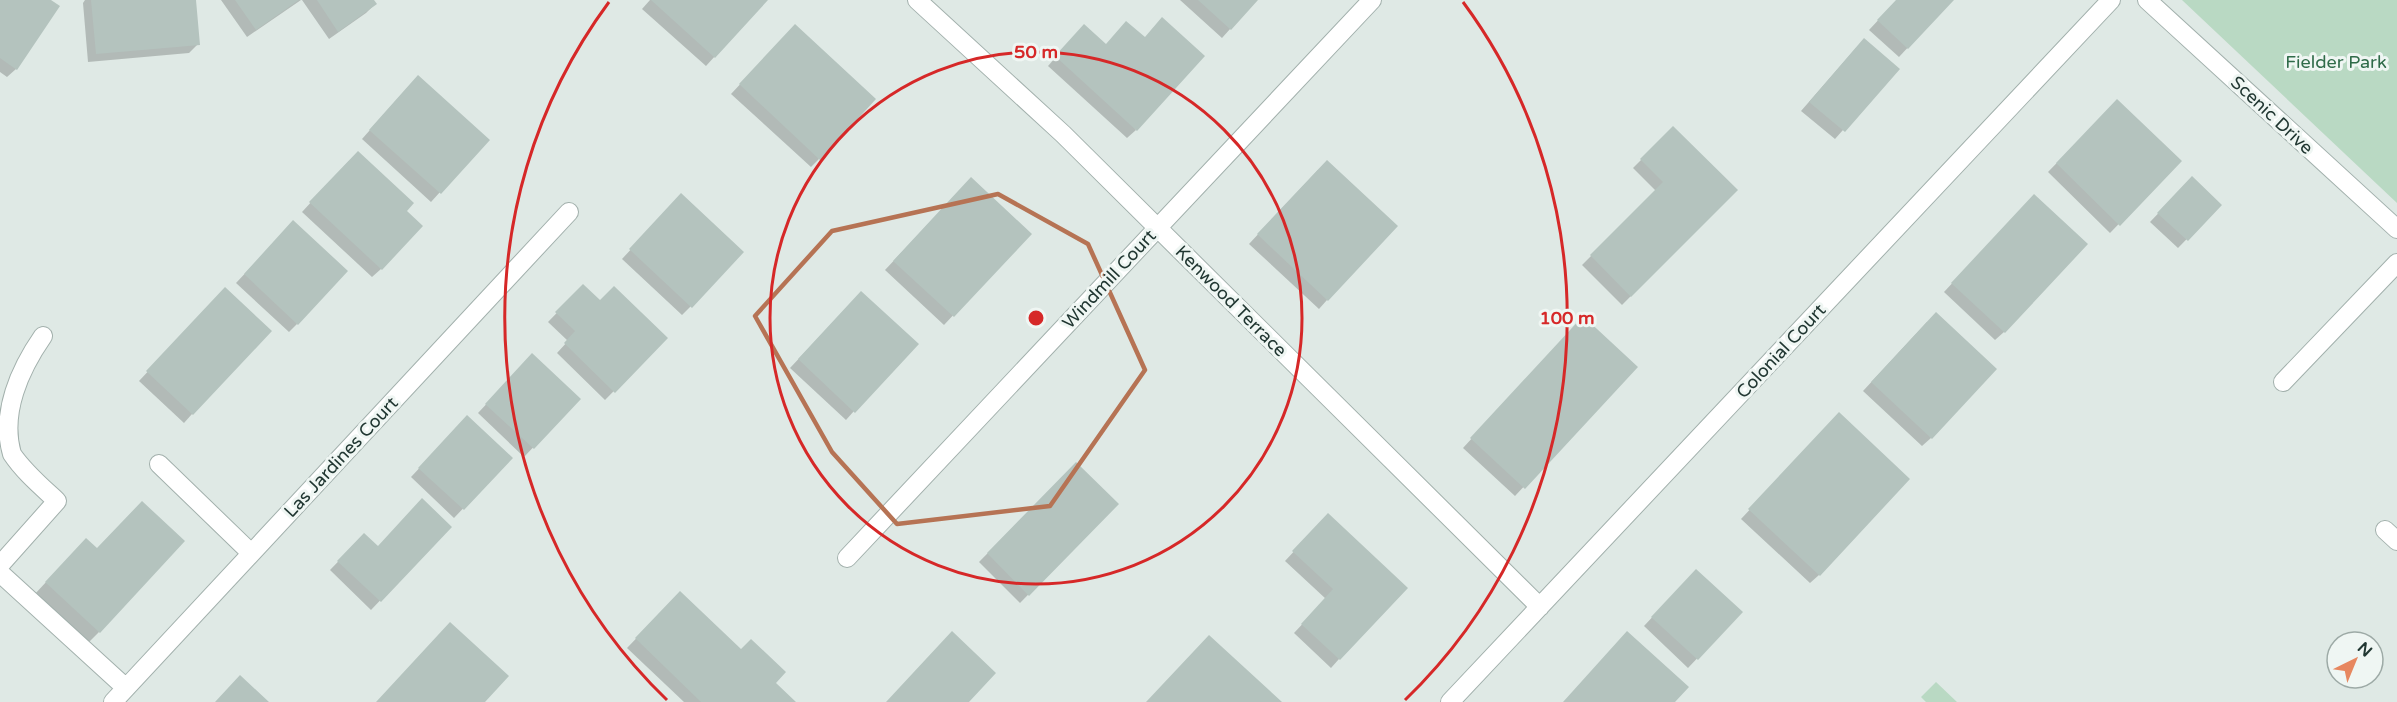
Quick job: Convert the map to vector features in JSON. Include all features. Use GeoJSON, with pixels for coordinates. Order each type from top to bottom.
{"type":"FeatureCollection","features":[{"type":"Feature","properties":{"kind":"street","name":"Kenwood Terrace"},"geometry":{"type":"LineString","coordinates":[[917,0],[1063,134],[1540,607]]}},
{"type":"Feature","properties":{"kind":"street","name":"Windmill Court"},"geometry":{"type":"LineString","coordinates":[[847,558],[1372,0]]}},
{"type":"Feature","properties":{"kind":"street","name":"Colonial Court"},"geometry":{"type":"LineString","coordinates":[[1450,702],[2111,0]]}},
{"type":"Feature","properties":{"kind":"street","name":"Scenic Drive"},"geometry":{"type":"LineString","coordinates":[[2147,0],[2397,229]]}},
{"type":"Feature","properties":{"kind":"street","name":"Las Jardines Court"},"geometry":{"type":"LineString","coordinates":[[113,702],[569,212]]}},
{"type":"Feature","properties":{"kind":"street"},"geometry":{"type":"LineString","coordinates":[[2283,382],[2397,263]]}},
{"type":"Feature","properties":{"kind":"street"},"geometry":{"type":"LineString","coordinates":[[0,565],[57,501],[12,454],[4,437],[6,401],[15,377],[43,336]]}},
{"type":"Feature","properties":{"kind":"street"},"geometry":{"type":"LineString","coordinates":[[159,464],[251,553]]}},
{"type":"Feature","properties":{"kind":"street"},"geometry":{"type":"LineString","coordinates":[[0,573],[126,688]]}},
{"type":"Feature","properties":{"kind":"highlighted area"},"geometry":{"type":"Polygon","coordinates":[[[998,194],[1088,244],[1145,370],[1050,506],[897,524],[832,452],[755,316],[832,231],[998,194]]]}},
{"type":"Feature","properties":{"kind":"green space","name":"Fielder Park"},"geometry":{"type":"Polygon","coordinates":[[[2182,0],[2397,0],[2397,203],[2182,0]]]}},
{"type":"Feature","properties":{"kind":"green space"},"geometry":{"type":"Polygon","coordinates":[[[1936,682],[1957,702],[1926,702],[1921,697],[1936,682]]]}},
{"type":"Feature","properties":{"kind":"building"},"geometry":{"type":"Polygon","coordinates":[[[0,0],[51,0],[60,6],[17,70],[0,58],[0,0]]]}},
{"type":"Feature","properties":{"kind":"building"},"geometry":{"type":"Polygon","coordinates":[[[91,0],[196,0],[200,45],[96,54],[91,0]]]}},
{"type":"Feature","properties":{"kind":"building"},"geometry":{"type":"Polygon","coordinates":[[[235,0],[299,0],[256,30],[235,0]]]}},
{"type":"Feature","properties":{"kind":"building"},"geometry":{"type":"Polygon","coordinates":[[[317,0],[374,0],[377,4],[338,32],[317,0]]]}},
{"type":"Feature","properties":{"kind":"building"},"geometry":{"type":"Polygon","coordinates":[[[651,0],[768,0],[715,58],[651,0]]]}},
{"type":"Feature","properties":{"kind":"building"},"geometry":{"type":"Polygon","coordinates":[[[1198,0],[1258,0],[1231,30],[1198,0]]]}},
{"type":"Feature","properties":{"kind":"building"},"geometry":{"type":"Polygon","coordinates":[[[1896,0],[1954,0],[1908,49],[1877,20],[1896,0]]]}},
{"type":"Feature","properties":{"kind":"building"},"geometry":{"type":"Polygon","coordinates":[[[1162,17],[1205,56],[1137,131],[1055,56],[1084,24],[1106,44],[1126,21],[1145,37],[1162,17]]]}},
{"type":"Feature","properties":{"kind":"building"},"geometry":{"type":"Polygon","coordinates":[[[795,24],[876,99],[820,160],[739,84],[795,24]]]}},
{"type":"Feature","properties":{"kind":"building"},"geometry":{"type":"Polygon","coordinates":[[[1864,38],[1900,69],[1845,132],[1809,102],[1864,38]]]}},
{"type":"Feature","properties":{"kind":"building"},"geometry":{"type":"Polygon","coordinates":[[[418,75],[490,140],[441,194],[369,130],[418,75]]]}},
{"type":"Feature","properties":{"kind":"building"},"geometry":{"type":"Polygon","coordinates":[[[2117,99],[2182,161],[2120,226],[2056,163],[2117,99]]]}},
{"type":"Feature","properties":{"kind":"building"},"geometry":{"type":"Polygon","coordinates":[[[1673,126],[1738,190],[1631,297],[1590,255],[1663,182],[1640,159],[1673,126]]]}},
{"type":"Feature","properties":{"kind":"building"},"geometry":{"type":"Polygon","coordinates":[[[358,151],[414,203],[407,211],[423,226],[382,270],[309,202],[358,151]]]}},
{"type":"Feature","properties":{"kind":"building"},"geometry":{"type":"Polygon","coordinates":[[[1327,160],[1398,226],[1328,301],[1257,234],[1327,160]]]}},
{"type":"Feature","properties":{"kind":"building"},"geometry":{"type":"Polygon","coordinates":[[[2192,176],[2222,205],[2188,241],[2157,213],[2192,176]]]}},
{"type":"Feature","properties":{"kind":"building"},"geometry":{"type":"Polygon","coordinates":[[[971,177],[1032,234],[954,317],[893,261],[971,177]]]}},
{"type":"Feature","properties":{"kind":"building"},"geometry":{"type":"Polygon","coordinates":[[[681,193],[744,252],[692,308],[629,249],[681,193]]]}},
{"type":"Feature","properties":{"kind":"building"},"geometry":{"type":"Polygon","coordinates":[[[2034,194],[2088,244],[2005,333],[1951,283],[2034,194]]]}},
{"type":"Feature","properties":{"kind":"building"},"geometry":{"type":"Polygon","coordinates":[[[293,220],[348,271],[298,325],[244,274],[293,220]]]}},
{"type":"Feature","properties":{"kind":"building"},"geometry":{"type":"Polygon","coordinates":[[[583,284],[600,300],[614,286],[668,338],[615,393],[564,343],[575,331],[555,312],[583,284]]]}},
{"type":"Feature","properties":{"kind":"building"},"geometry":{"type":"Polygon","coordinates":[[[225,287],[272,331],[193,415],[146,371],[225,287]]]}},
{"type":"Feature","properties":{"kind":"building"},"geometry":{"type":"Polygon","coordinates":[[[861,291],[919,344],[855,413],[798,359],[861,291]]]}},
{"type":"Feature","properties":{"kind":"building"},"geometry":{"type":"Polygon","coordinates":[[[1936,312],[1997,369],[1932,439],[1871,382],[1936,312]]]}},
{"type":"Feature","properties":{"kind":"building"},"geometry":{"type":"Polygon","coordinates":[[[1583,316],[1638,367],[1525,489],[1470,438],[1583,316]]]}},
{"type":"Feature","properties":{"kind":"building"},"geometry":{"type":"Polygon","coordinates":[[[532,353],[581,399],[534,449],[485,404],[532,353]]]}},
{"type":"Feature","properties":{"kind":"building"},"geometry":{"type":"Polygon","coordinates":[[[1839,412],[1910,479],[1820,576],[1748,509],[1839,412]]]}},
{"type":"Feature","properties":{"kind":"building"},"geometry":{"type":"Polygon","coordinates":[[[467,415],[513,458],[464,510],[418,468],[467,415]]]}},
{"type":"Feature","properties":{"kind":"building"},"geometry":{"type":"Polygon","coordinates":[[[1076,462],[1119,504],[1029,596],[987,553],[1076,462]]]}},
{"type":"Feature","properties":{"kind":"building"},"geometry":{"type":"Polygon","coordinates":[[[422,498],[452,527],[381,602],[337,561],[364,533],[378,546],[422,498]]]}},
{"type":"Feature","properties":{"kind":"building"},"geometry":{"type":"Polygon","coordinates":[[[142,501],[185,541],[100,633],[45,582],[86,538],[97,548],[142,501]]]}},
{"type":"Feature","properties":{"kind":"building"},"geometry":{"type":"Polygon","coordinates":[[[1328,513],[1408,588],[1340,660],[1301,624],[1333,589],[1292,551],[1328,513]]]}},
{"type":"Feature","properties":{"kind":"building"},"geometry":{"type":"Polygon","coordinates":[[[1696,569],[1743,612],[1698,660],[1651,617],[1696,569]]]}},
{"type":"Feature","properties":{"kind":"building"},"geometry":{"type":"Polygon","coordinates":[[[680,591],[741,649],[751,639],[786,672],[776,683],[796,702],[701,702],[635,638],[680,591]]]}},
{"type":"Feature","properties":{"kind":"building"},"geometry":{"type":"Polygon","coordinates":[[[450,622],[509,676],[485,702],[376,702],[450,622]]]}},
{"type":"Feature","properties":{"kind":"building"},"geometry":{"type":"Polygon","coordinates":[[[952,631],[996,673],[969,702],[886,702],[952,631]]]}},
{"type":"Feature","properties":{"kind":"building"},"geometry":{"type":"Polygon","coordinates":[[[1627,631],[1689,687],[1675,702],[1563,702],[1627,631]]]}},
{"type":"Feature","properties":{"kind":"building"},"geometry":{"type":"Polygon","coordinates":[[[1209,635],[1282,702],[1146,702],[1209,635]]]}},
{"type":"Feature","properties":{"kind":"building"},"geometry":{"type":"Polygon","coordinates":[[[240,675],[269,702],[215,702],[240,675]]]}}]}
